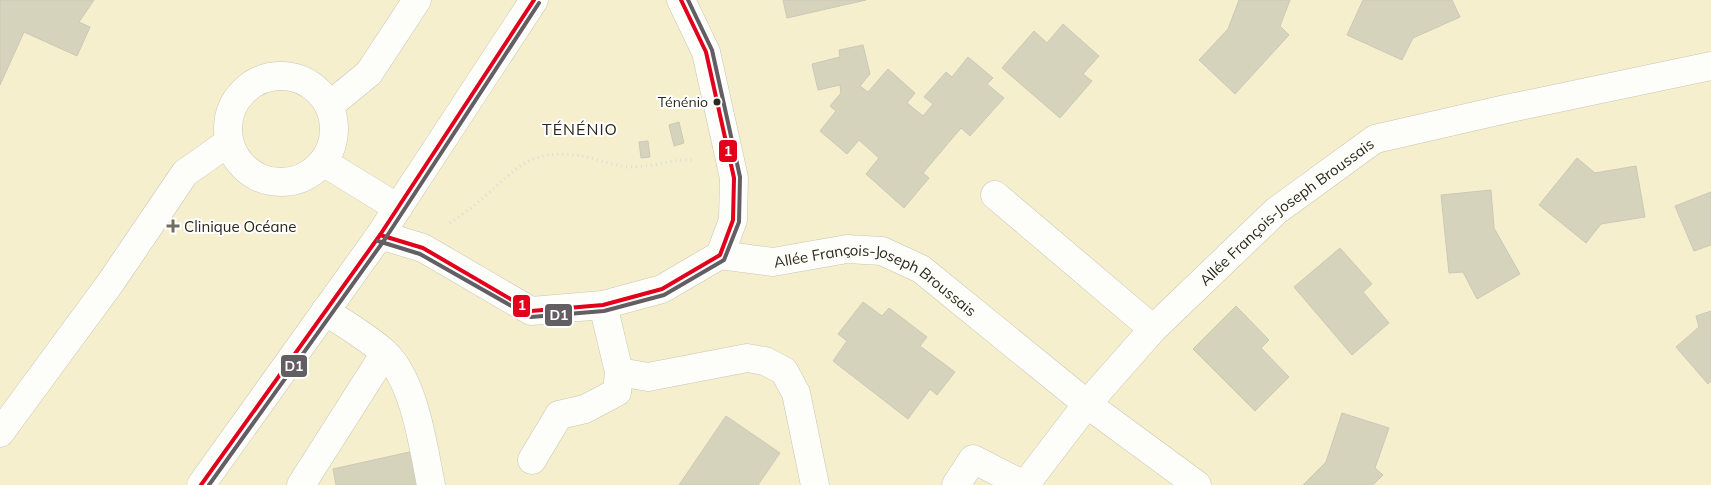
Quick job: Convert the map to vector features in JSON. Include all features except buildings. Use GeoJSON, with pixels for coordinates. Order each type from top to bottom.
{"type":"FeatureCollection","features":[{"type":"Feature","properties":{"kind":"street"},"geometry":{"type":"LineString","coordinates":[[329,106],[369,73],[417,0]]}},
{"type":"Feature","properties":{"kind":"street"},"geometry":{"type":"LineString","coordinates":[[201,485],[380,235],[534,0]]}},
{"type":"Feature","properties":{"kind":"street"},"geometry":{"type":"LineString","coordinates":[[380,235],[423,248],[531,311],[603,305],[662,289],[720,255],[733,220],[734,178],[706,52],[681,0]]}},
{"type":"Feature","properties":{"kind":"street","name":"Allée François-Joseph Broussais"},"geometry":{"type":"LineString","coordinates":[[1087,404],[1153,328],[1276,211],[1375,138],[1711,66]]}},
{"type":"Feature","properties":{"kind":"street"},"geometry":{"type":"LineString","coordinates":[[278,76],[294,78],[308,84],[320,94],[329,106],[334,121],[330,150],[323,162],[300,179],[285,182],[270,181],[256,176],[244,168],[235,156],[229,142],[228,126],[231,111],[239,97],[249,87],[263,79],[278,76]]}},
{"type":"Feature","properties":{"kind":"street"},"geometry":{"type":"LineString","coordinates":[[0,433],[110,282],[185,173],[229,142]]}},
{"type":"Feature","properties":{"kind":"street"},"geometry":{"type":"LineString","coordinates":[[323,162],[398,208]]}},
{"type":"Feature","properties":{"kind":"street"},"geometry":{"type":"LineString","coordinates":[[995,195],[1153,328]]}},
{"type":"Feature","properties":{"kind":"street","name":"Allée François-Joseph Broussais"},"geometry":{"type":"LineString","coordinates":[[720,255],[773,262],[847,249],[882,250],[921,269],[1087,404],[1197,485]]}},
{"type":"Feature","properties":{"kind":"street"},"geometry":{"type":"LineString","coordinates":[[532,460],[559,415],[585,409],[617,392],[620,372],[603,305]]}},
{"type":"Feature","properties":{"kind":"street"},"geometry":{"type":"LineString","coordinates":[[325,311],[385,354],[402,376],[414,407],[431,485]]}},
{"type":"Feature","properties":{"kind":"street"},"geometry":{"type":"LineString","coordinates":[[301,485],[385,354]]}},
{"type":"Feature","properties":{"kind":"street"},"geometry":{"type":"LineString","coordinates":[[620,372],[648,377],[747,358],[765,361],[784,371],[796,393],[816,485]]}},
{"type":"Feature","properties":{"kind":"street"},"geometry":{"type":"LineString","coordinates":[[956,485],[973,459],[1025,485],[1087,404]]}},
{"type":"Feature","properties":{"kind":"path"},"geometry":{"type":"LineString","coordinates":[[450,224],[483,198],[511,172],[527,161],[541,156],[576,155],[629,167],[651,165],[678,159],[692,160]]}},
{"type":"Feature","properties":{"kind":"shaded area"},"geometry":{"type":"Polygon","coordinates":[[[0,0],[1711,0],[1711,485],[0,485],[0,0]]]}},
{"type":"Feature","properties":{"kind":"transit line","name":"1"},"geometry":{"type":"LineString","coordinates":[[201,485],[380,235],[534,0]]}},
{"type":"Feature","properties":{"kind":"transit line","name":"1"},"geometry":{"type":"LineString","coordinates":[[380,235],[423,248],[531,311],[603,305],[662,289],[720,255],[733,220],[734,178],[706,52],[681,0]]}},
{"type":"Feature","properties":{"kind":"transit line","name":"D1"},"geometry":{"type":"LineString","coordinates":[[378,241],[420,254],[531,317],[604,311],[664,295],[724,260],[739,222],[740,177],[712,50],[688,0]]}},
{"type":"Feature","properties":{"kind":"transit line","name":"D1"},"geometry":{"type":"LineString","coordinates":[[209,485],[385,239],[539,3]]}},
{"type":"Feature","properties":{"kind":"place","name":"Ténénio"},"geometry":{"type":"Point","coordinates":[717,102]}},
{"type":"Feature","properties":{"kind":"place","name":"Clinique Océane"},"geometry":{"type":"Point","coordinates":[173,226]}},
{"type":"Feature","properties":{"kind":"district","name":"TÉNÉNIO"},"geometry":{"type":"Point","coordinates":[580,129]}}]}
